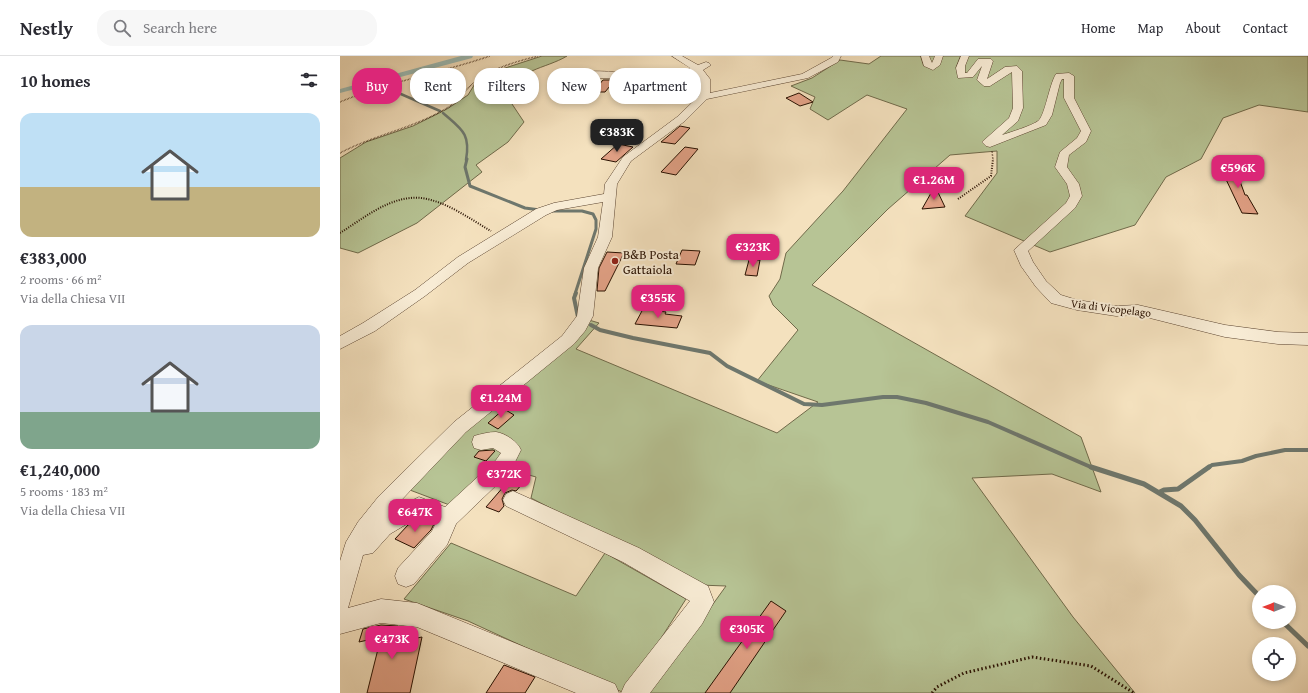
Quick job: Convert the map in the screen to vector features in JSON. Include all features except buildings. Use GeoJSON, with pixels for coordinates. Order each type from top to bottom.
{"type":"FeatureCollection","features":[{"type":"Feature","properties":{"kind":"street"},"geometry":{"type":"LineString","coordinates":[[676,56],[694,68]]}},
{"type":"Feature","properties":{"kind":"street"},"geometry":{"type":"LineString","coordinates":[[340,600],[354,550],[365,529],[386,502],[460,428],[568,340],[579,327],[585,316],[591,268],[605,237],[610,204],[609,197],[611,184],[627,159],[681,119],[704,96],[805,76],[835,60],[837,56]]}},
{"type":"Feature","properties":{"kind":"street"},"geometry":{"type":"LineString","coordinates":[[925,56],[927,64],[933,67],[937,63],[939,56]]}},
{"type":"Feature","properties":{"kind":"street"},"geometry":{"type":"LineString","coordinates":[[965,56],[961,62],[959,71],[961,76],[970,75],[981,60],[988,61],[982,80],[987,84],[992,82],[1008,69],[1014,68],[1018,72],[1018,108],[1014,118],[988,142],[990,144],[994,143]]}},
{"type":"Feature","properties":{"kind":"street"},"geometry":{"type":"LineString","coordinates":[[699,68],[706,66]]}},
{"type":"Feature","properties":{"kind":"street"},"geometry":{"type":"LineString","coordinates":[[701,74],[706,83],[704,96]]}},
{"type":"Feature","properties":{"kind":"street","name":"Via di Vicopelago"},"geometry":{"type":"LineString","coordinates":[[994,143],[1042,123],[1047,115],[1055,83],[1059,76],[1069,76],[1069,98],[1086,131],[1082,140],[1064,154],[1061,167],[1073,184],[1076,196],[1071,205],[1021,250],[1026,263],[1041,284],[1056,300],[1076,305],[1116,311],[1138,310],[1225,331],[1278,338],[1308,339]]}},
{"type":"Feature","properties":{"kind":"street"},"geometry":{"type":"LineString","coordinates":[[340,343],[369,327],[420,293],[462,260],[541,212],[554,207],[609,197]]}},
{"type":"Feature","properties":{"kind":"street"},"geometry":{"type":"LineString","coordinates":[[406,576],[440,538],[448,518],[503,466],[512,450],[496,440],[481,442]]}},
{"type":"Feature","properties":{"kind":"street"},"geometry":{"type":"LineString","coordinates":[[512,500],[631,555],[700,594],[702,602],[694,616],[634,693]]}},
{"type":"Feature","properties":{"kind":"street"},"geometry":{"type":"LineString","coordinates":[[351,558],[363,550],[372,535],[389,522],[402,518],[419,506],[448,518]]}},
{"type":"Feature","properties":{"kind":"street"},"geometry":{"type":"LineString","coordinates":[[340,622],[381,611],[417,615],[606,693]]}},
{"type":"Feature","properties":{"kind":"path"},"geometry":{"type":"LineString","coordinates":[[340,102],[367,91],[452,69],[490,56]]}},
{"type":"Feature","properties":{"kind":"path"},"geometry":{"type":"LineString","coordinates":[[340,154],[377,136],[401,128],[447,108],[459,100],[475,81],[490,72],[538,56]]}},
{"type":"Feature","properties":{"kind":"path"},"geometry":{"type":"LineString","coordinates":[[958,199],[991,176],[994,164],[991,148],[994,143]]}},
{"type":"Feature","properties":{"kind":"path"},"geometry":{"type":"LineString","coordinates":[[340,233],[386,206],[407,199],[421,198],[446,207],[500,236]]}},
{"type":"Feature","properties":{"kind":"path"},"geometry":{"type":"LineString","coordinates":[[932,693],[937,687],[964,673],[1032,657],[1091,666],[1134,693]]}},
{"type":"Feature","properties":{"kind":"green space"},"geometry":{"type":"Polygon","coordinates":[[[542,56],[567,56],[539,68],[505,68],[542,56]]]}},
{"type":"Feature","properties":{"kind":"green space"},"geometry":{"type":"Polygon","coordinates":[[[881,56],[1308,56],[1308,112],[1259,105],[1223,118],[1201,159],[1166,177],[1135,225],[1050,252],[965,216],[997,173],[997,151],[950,155],[888,209],[812,285],[1081,437],[1101,492],[1052,474],[972,478],[1073,617],[1135,693],[649,693],[726,586],[699,585],[531,498],[536,477],[508,469],[468,512],[394,484],[567,336],[579,317],[599,323],[576,349],[777,433],[818,402],[757,381],[798,330],[773,305],[769,296],[780,279],[786,253],[843,191],[907,109],[867,95],[828,120],[810,109],[815,97],[791,86],[812,78],[840,60],[869,64],[881,56]]]}},
{"type":"Feature","properties":{"kind":"green space"},"geometry":{"type":"Polygon","coordinates":[[[474,85],[474,104],[512,104],[524,122],[508,142],[476,165],[482,172],[417,223],[358,253],[340,248],[340,158],[366,142],[413,126],[454,104],[466,104],[466,96],[474,85]]]}},
{"type":"Feature","properties":{"kind":"green space"},"geometry":{"type":"Polygon","coordinates":[[[451,543],[576,596],[605,553],[686,599],[637,676],[622,692],[468,621],[404,599],[451,543]]]}},
{"type":"Feature","properties":{"kind":"waterway"},"geometry":{"type":"LineString","coordinates":[[340,91],[469,56]]}},
{"type":"Feature","properties":{"kind":"waterway"},"geometry":{"type":"LineString","coordinates":[[402,95],[440,111]]}},
{"type":"Feature","properties":{"kind":"waterway"},"geometry":{"type":"LineString","coordinates":[[443,113],[460,128],[466,137],[466,160]]}},
{"type":"Feature","properties":{"kind":"waterway"},"geometry":{"type":"LineString","coordinates":[[467,159],[465,167],[470,186],[525,208],[540,210]]}},
{"type":"Feature","properties":{"kind":"waterway"},"geometry":{"type":"LineString","coordinates":[[551,211],[582,211],[593,214],[596,220],[596,229],[575,294]]}},
{"type":"Feature","properties":{"kind":"waterway"},"geometry":{"type":"LineString","coordinates":[[576,293],[574,298],[578,317]]}},
{"type":"Feature","properties":{"kind":"waterway"},"geometry":{"type":"LineString","coordinates":[[591,325],[600,330],[633,338],[710,353],[727,366],[804,404],[822,405],[883,397],[897,397],[926,403],[988,422],[1093,468]]}},
{"type":"Feature","properties":{"kind":"waterway"},"geometry":{"type":"LineString","coordinates":[[1208,468],[1212,465],[1242,461],[1256,456],[1285,450],[1308,450]]}},
{"type":"Feature","properties":{"kind":"waterway"},"geometry":{"type":"LineString","coordinates":[[1091,467],[1144,484],[1181,506],[1195,520],[1239,575],[1252,589]]}},
{"type":"Feature","properties":{"kind":"waterway"},"geometry":{"type":"LineString","coordinates":[[1160,492],[1164,490],[1178,489],[1209,467]]}},
{"type":"Feature","properties":{"kind":"waterway"},"geometry":{"type":"LineString","coordinates":[[1290,629],[1308,646]]}},
{"type":"Feature","properties":{"kind":"place","name":"B&B Posta Gattaiola"},"geometry":{"type":"Point","coordinates":[615,261]}}]}
